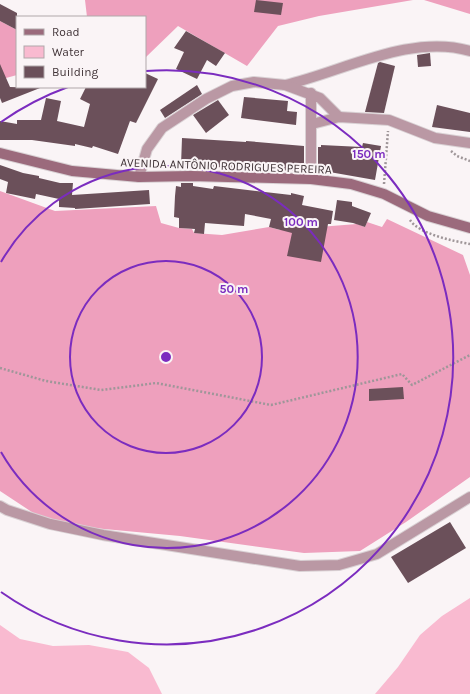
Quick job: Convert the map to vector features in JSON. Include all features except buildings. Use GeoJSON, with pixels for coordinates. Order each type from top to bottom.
{"type":"FeatureCollection","features":[{"type":"Feature","properties":{"kind":"street"},"geometry":{"type":"LineString","coordinates":[[285,84],[386,54],[412,49],[447,46],[470,51]]}},
{"type":"Feature","properties":{"kind":"street"},"geometry":{"type":"LineString","coordinates":[[139,177],[147,149],[162,128],[206,99],[232,86],[254,82],[285,84],[311,93],[320,98],[339,117]]}},
{"type":"Feature","properties":{"kind":"street"},"geometry":{"type":"LineString","coordinates":[[311,93],[311,179]]}},
{"type":"Feature","properties":{"kind":"street"},"geometry":{"type":"LineString","coordinates":[[312,124],[339,117],[389,120],[435,138],[470,143]]}},
{"type":"Feature","properties":{"kind":"street","name":"AVENIDA ANTÔNIO RODRIGUES PEREIRA"},"geometry":{"type":"LineString","coordinates":[[0,153],[72,171],[139,177],[191,176],[311,179],[351,184],[384,194],[428,216],[470,228]]}},
{"type":"Feature","properties":{"kind":"street"},"geometry":{"type":"LineString","coordinates":[[0,506],[7,510],[50,524],[103,535],[300,566],[339,565],[377,554],[470,497]]}},
{"type":"Feature","properties":{"kind":"path"},"geometry":{"type":"LineString","coordinates":[[384,194],[389,120]]}},
{"type":"Feature","properties":{"kind":"path"},"geometry":{"type":"LineString","coordinates":[[0,368],[46,381],[102,390],[156,383],[271,405],[402,374],[412,385],[470,355]]}},
{"type":"Feature","properties":{"kind":"shaded area"},"geometry":{"type":"Polygon","coordinates":[[[85,0],[413,0],[319,16],[278,26],[247,66],[178,26],[146,57],[146,16],[87,16],[85,0]]]}},
{"type":"Feature","properties":{"kind":"shaded area"},"geometry":{"type":"Polygon","coordinates":[[[424,0],[470,0],[470,14],[424,0]]]}},
{"type":"Feature","properties":{"kind":"shaded area"},"geometry":{"type":"Polygon","coordinates":[[[0,21],[16,29],[16,75],[6,78],[0,76],[0,21]]]}},
{"type":"Feature","properties":{"kind":"shaded area"},"geometry":{"type":"Polygon","coordinates":[[[0,191],[55,211],[156,206],[161,223],[179,228],[192,229],[194,233],[222,235],[269,227],[280,230],[357,224],[365,227],[367,222],[382,227],[387,219],[463,255],[470,275],[470,477],[406,522],[360,551],[304,553],[180,536],[50,524],[0,491],[0,191]]]}},
{"type":"Feature","properties":{"kind":"water"},"geometry":{"type":"Polygon","coordinates":[[[470,598],[470,694],[375,694],[398,667],[420,635],[442,616],[470,598]]]}},
{"type":"Feature","properties":{"kind":"water"},"geometry":{"type":"Polygon","coordinates":[[[0,625],[20,639],[53,646],[89,645],[128,652],[149,668],[162,694],[0,694],[0,625]]]}}]}
